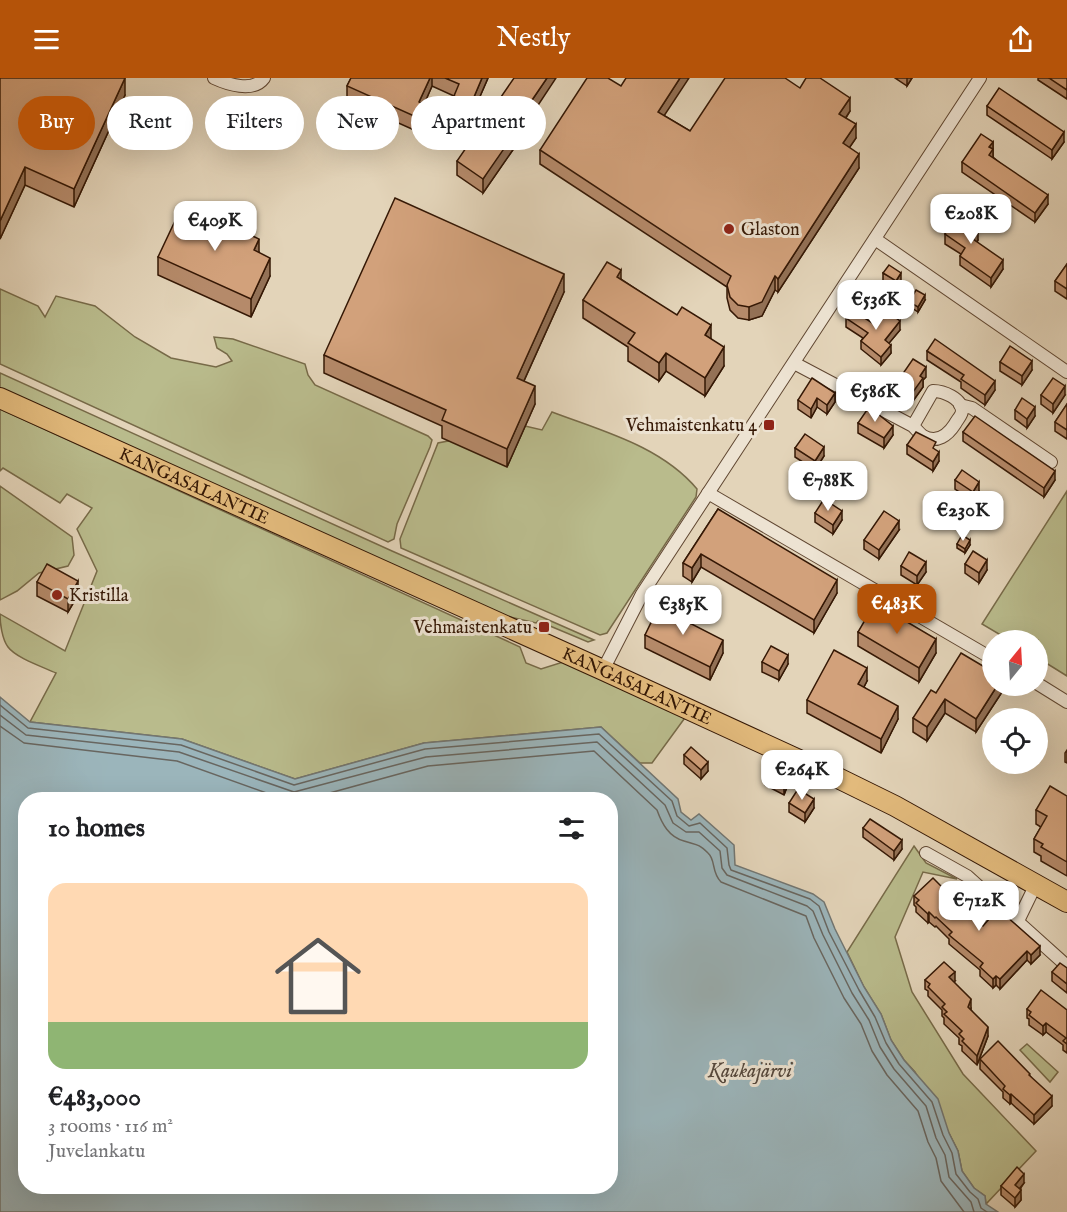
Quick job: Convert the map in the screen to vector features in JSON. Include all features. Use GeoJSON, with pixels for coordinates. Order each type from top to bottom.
{"type":"FeatureCollection","features":[{"type":"Feature","properties":{"kind":"main road","name":"KANGASALANTIE"},"geometry":{"type":"LineString","coordinates":[[0,399],[603,670],[874,795],[1067,902]]}},
{"type":"Feature","properties":{"kind":"street"},"geometry":{"type":"LineString","coordinates":[[214,78],[228,85],[245,86],[261,82],[264,78]]}},
{"type":"Feature","properties":{"kind":"street"},"geometry":{"type":"LineString","coordinates":[[603,670],[642,594],[980,78]]}},
{"type":"Feature","properties":{"kind":"street"},"geometry":{"type":"LineString","coordinates":[[875,239],[1066,368]]}},
{"type":"Feature","properties":{"kind":"street"},"geometry":{"type":"LineString","coordinates":[[794,363],[913,426],[923,436],[939,439],[946,436],[959,418],[962,411],[960,405]]}},
{"type":"Feature","properties":{"kind":"street"},"geometry":{"type":"LineString","coordinates":[[913,426],[933,391],[948,394],[960,405],[972,408],[1051,462]]}},
{"type":"Feature","properties":{"kind":"street"},"geometry":{"type":"LineString","coordinates":[[708,493],[982,653]]}},
{"type":"Feature","properties":{"kind":"street"},"geometry":{"type":"LineString","coordinates":[[1048,690],[1067,702]]}},
{"type":"Feature","properties":{"kind":"street"},"geometry":{"type":"LineString","coordinates":[[926,853],[967,876],[1067,966]]}},
{"type":"Feature","properties":{"kind":"street"},"geometry":{"type":"LineString","coordinates":[[1018,921],[1036,884]]}},
{"type":"Feature","properties":{"kind":"green space"},"geometry":{"type":"Polygon","coordinates":[[[0,289],[38,306],[45,317],[56,296],[95,306],[135,337],[171,358],[216,367],[232,361],[227,354],[217,348],[214,337],[233,339],[305,364],[308,375],[315,385],[428,436],[432,440],[430,447],[397,524],[394,539],[388,542],[0,364],[0,289]]]}},
{"type":"Feature","properties":{"kind":"green space"},"geometry":{"type":"Polygon","coordinates":[[[0,373],[594,640],[588,642],[538,621],[536,623],[506,616],[0,389],[0,373]]]}},
{"type":"Feature","properties":{"kind":"green space"},"geometry":{"type":"Polygon","coordinates":[[[0,409],[520,647],[526,663],[541,669],[563,662],[687,715],[652,763],[640,763],[601,727],[424,743],[295,779],[182,739],[30,722],[56,673],[23,658],[8,647],[3,635],[0,614],[65,651],[97,571],[77,529],[92,508],[67,494],[60,503],[3,468],[0,471],[0,409]]]}},
{"type":"Feature","properties":{"kind":"green space"},"geometry":{"type":"Polygon","coordinates":[[[552,412],[610,433],[648,451],[682,474],[697,489],[696,497],[607,633],[600,635],[401,548],[400,539],[438,443],[525,426],[542,430],[552,412]]]}},
{"type":"Feature","properties":{"kind":"green space"},"geometry":{"type":"Polygon","coordinates":[[[0,486],[72,537],[74,555],[68,566],[39,573],[17,591],[0,600],[0,486]]]}},
{"type":"Feature","properties":{"kind":"green space"},"geometry":{"type":"Polygon","coordinates":[[[1067,491],[1067,676],[1048,664],[1048,630],[992,630],[982,624],[1067,491]]]}},
{"type":"Feature","properties":{"kind":"green space"},"geometry":{"type":"Polygon","coordinates":[[[914,846],[926,863],[957,879],[923,872],[895,937],[912,992],[963,1074],[1036,1151],[986,1204],[985,1196],[974,1188],[962,1171],[958,1151],[949,1133],[915,1072],[891,1040],[881,1014],[864,987],[847,952],[914,846]]]}},
{"type":"Feature","properties":{"kind":"green space"},"geometry":{"type":"Polygon","coordinates":[[[1027,1044],[1058,1072],[1050,1082],[1020,1050],[1027,1044]]]}},
{"type":"Feature","properties":{"kind":"water","name":"Kaukajärvi"},"geometry":{"type":"Polygon","coordinates":[[[0,697],[30,722],[182,739],[295,779],[424,743],[601,727],[678,799],[681,812],[691,820],[699,814],[734,845],[735,865],[813,894],[824,902],[864,987],[881,1014],[891,1040],[904,1060],[938,1099],[949,1133],[958,1151],[962,1171],[974,1188],[985,1196],[986,1204],[998,1212],[0,1212],[0,697]]]}},
{"type":"Feature","properties":{"kind":"building"},"geometry":{"type":"Polygon","coordinates":[[[0,78],[125,78],[117,96],[107,96],[107,117],[95,143],[95,96],[18,96],[18,150],[92,150],[74,189],[25,167],[0,221],[0,78]]]}},
{"type":"Feature","properties":{"kind":"building"},"geometry":{"type":"Polygon","coordinates":[[[351,78],[430,78],[422,96],[411,96],[411,115],[399,109],[399,96],[369,96],[347,86],[351,78]]]}},
{"type":"Feature","properties":{"kind":"building"},"geometry":{"type":"Polygon","coordinates":[[[445,78],[482,78],[474,96],[454,96],[459,84],[445,78]]]}},
{"type":"Feature","properties":{"kind":"building"},"geometry":{"type":"Polygon","coordinates":[[[514,78],[547,78],[535,96],[502,96],[514,78]]]}},
{"type":"Feature","properties":{"kind":"building","name":"Glaston"},"geometry":{"type":"Polygon","coordinates":[[[587,78],[608,78],[621,86],[626,78],[680,78],[658,112],[690,131],[725,78],[785,78],[800,88],[806,78],[820,78],[850,98],[839,114],[856,124],[843,143],[859,154],[778,279],[775,276],[762,302],[749,307],[738,305],[730,297],[727,285],[731,276],[540,150],[546,150],[546,141],[587,78]]]}},
{"type":"Feature","properties":{"kind":"building"},"geometry":{"type":"Polygon","coordinates":[[[1049,78],[1067,78],[1067,90],[1049,78]]]}},
{"type":"Feature","properties":{"kind":"building"},"geometry":{"type":"Polygon","coordinates":[[[999,88],[1064,132],[1052,150],[987,106],[999,88]]]}},
{"type":"Feature","properties":{"kind":"building"},"geometry":{"type":"Polygon","coordinates":[[[981,134],[993,142],[989,147],[993,149],[989,155],[1048,195],[1035,213],[962,162],[981,134]]]}},
{"type":"Feature","properties":{"kind":"building"},"geometry":{"type":"Polygon","coordinates":[[[465,150],[503,150],[483,179],[457,161],[465,150]]]}},
{"type":"Feature","properties":{"kind":"building"},"geometry":{"type":"Polygon","coordinates":[[[395,198],[564,274],[517,378],[535,386],[507,449],[442,420],[446,410],[324,355],[395,198]]]}},
{"type":"Feature","properties":{"kind":"building"},"geometry":{"type":"Polygon","coordinates":[[[183,204],[259,239],[254,250],[270,258],[251,299],[158,257],[183,204]]]}},
{"type":"Feature","properties":{"kind":"building"},"geometry":{"type":"Polygon","coordinates":[[[946,209],[978,231],[973,239],[1003,260],[991,278],[960,256],[965,248],[945,234],[951,224],[940,218],[946,209]]]}},
{"type":"Feature","properties":{"kind":"building"},"geometry":{"type":"Polygon","coordinates":[[[607,262],[621,270],[617,277],[677,315],[682,307],[711,325],[705,335],[724,347],[705,378],[666,353],[659,363],[628,343],[635,333],[583,300],[607,262]]]}},
{"type":"Feature","properties":{"kind":"building"},"geometry":{"type":"Polygon","coordinates":[[[1067,264],[1067,289],[1055,281],[1067,264]]]}},
{"type":"Feature","properties":{"kind":"building"},"geometry":{"type":"Polygon","coordinates":[[[889,265],[901,273],[896,281],[883,273],[889,265]]]}},
{"type":"Feature","properties":{"kind":"building"},"geometry":{"type":"Polygon","coordinates":[[[916,290],[925,295],[918,307],[909,302],[916,290]]]}},
{"type":"Feature","properties":{"kind":"building"},"geometry":{"type":"Polygon","coordinates":[[[852,310],[874,324],[885,310],[900,321],[885,340],[891,345],[881,357],[861,341],[868,333],[846,318],[852,310]]]}},
{"type":"Feature","properties":{"kind":"building"},"geometry":{"type":"Polygon","coordinates":[[[935,339],[995,381],[985,395],[961,379],[964,375],[927,351],[935,339]]]}},
{"type":"Feature","properties":{"kind":"building"},"geometry":{"type":"Polygon","coordinates":[[[1010,346],[1032,361],[1022,376],[1000,362],[1010,346]]]}},
{"type":"Feature","properties":{"kind":"building"},"geometry":{"type":"Polygon","coordinates":[[[913,359],[926,367],[920,376],[923,378],[908,399],[893,388],[913,359]]]}},
{"type":"Feature","properties":{"kind":"building"},"geometry":{"type":"Polygon","coordinates":[[[812,378],[835,393],[827,405],[817,398],[811,409],[798,400],[812,378]]]}},
{"type":"Feature","properties":{"kind":"building"},"geometry":{"type":"Polygon","coordinates":[[[1053,378],[1065,386],[1053,404],[1041,395],[1053,378]]]}},
{"type":"Feature","properties":{"kind":"building"},"geometry":{"type":"Polygon","coordinates":[[[1022,398],[1035,407],[1027,419],[1015,410],[1022,398]]]}},
{"type":"Feature","properties":{"kind":"building"},"geometry":{"type":"Polygon","coordinates":[[[1067,404],[1067,430],[1055,422],[1067,404]]]}},
{"type":"Feature","properties":{"kind":"building"},"geometry":{"type":"Polygon","coordinates":[[[869,407],[893,426],[884,438],[858,423],[869,407]]]}},
{"type":"Feature","properties":{"kind":"building"},"geometry":{"type":"Polygon","coordinates":[[[975,416],[1055,471],[1044,488],[963,432],[975,416]]]}},
{"type":"Feature","properties":{"kind":"building"},"geometry":{"type":"Polygon","coordinates":[[[916,432],[936,442],[933,448],[939,452],[933,462],[907,445],[916,432]]]}},
{"type":"Feature","properties":{"kind":"building"},"geometry":{"type":"Polygon","coordinates":[[[805,434],[824,447],[815,461],[795,448],[805,434]]]}},
{"type":"Feature","properties":{"kind":"building"},"geometry":{"type":"Polygon","coordinates":[[[962,470],[979,482],[973,492],[955,480],[962,470]]]}},
{"type":"Feature","properties":{"kind":"building"},"geometry":{"type":"Polygon","coordinates":[[[824,499],[842,511],[833,525],[815,513],[824,499]]]}},
{"type":"Feature","properties":{"kind":"building"},"geometry":{"type":"Polygon","coordinates":[[[718,509],[837,580],[814,620],[701,554],[692,568],[683,563],[718,509]]]}},
{"type":"Feature","properties":{"kind":"building"},"geometry":{"type":"Polygon","coordinates":[[[884,511],[899,521],[879,550],[864,540],[884,511]]]}},
{"type":"Feature","properties":{"kind":"building"},"geometry":{"type":"Polygon","coordinates":[[[962,535],[970,540],[965,549],[957,544],[962,535]]]}},
{"type":"Feature","properties":{"kind":"building"},"geometry":{"type":"Polygon","coordinates":[[[973,551],[987,560],[979,573],[965,564],[973,551]]]}},
{"type":"Feature","properties":{"kind":"building"},"geometry":{"type":"Polygon","coordinates":[[[909,552],[926,562],[917,576],[901,566],[909,552]]]}},
{"type":"Feature","properties":{"kind":"building"},"geometry":{"type":"Polygon","coordinates":[[[47,564],[78,581],[68,599],[37,582],[47,564]]]}},
{"type":"Feature","properties":{"kind":"building"},"geometry":{"type":"Polygon","coordinates":[[[662,600],[674,606],[670,613],[723,640],[710,667],[645,635],[662,600]]]}},
{"type":"Feature","properties":{"kind":"building"},"geometry":{"type":"Polygon","coordinates":[[[875,603],[936,639],[919,668],[858,632],[875,603]]]}},
{"type":"Feature","properties":{"kind":"building"},"geometry":{"type":"Polygon","coordinates":[[[771,646],[788,655],[779,671],[762,662],[771,646]]]}},
{"type":"Feature","properties":{"kind":"building"},"geometry":{"type":"Polygon","coordinates":[[[834,650],[867,668],[858,684],[898,706],[881,739],[807,700],[834,650]]]}},
{"type":"Feature","properties":{"kind":"building"},"geometry":{"type":"Polygon","coordinates":[[[961,653],[982,665],[982,696],[991,696],[976,719],[945,699],[927,727],[913,718],[931,690],[936,693],[961,653]]]}},
{"type":"Feature","properties":{"kind":"building"},"geometry":{"type":"Polygon","coordinates":[[[691,747],[708,762],[701,770],[684,755],[691,747]]]}},
{"type":"Feature","properties":{"kind":"building"},"geometry":{"type":"Polygon","coordinates":[[[771,764],[790,770],[784,786],[765,776],[771,764]]]}},
{"type":"Feature","properties":{"kind":"building"},"geometry":{"type":"Polygon","coordinates":[[[1050,786],[1067,796],[1067,862],[1041,847],[1043,844],[1034,839],[1047,816],[1036,810],[1050,786]]]}},
{"type":"Feature","properties":{"kind":"building"},"geometry":{"type":"Polygon","coordinates":[[[798,789],[814,799],[805,813],[789,803],[798,789]]]}},
{"type":"Feature","properties":{"kind":"building"},"geometry":{"type":"Polygon","coordinates":[[[870,819],[902,840],[894,851],[863,828],[870,819]]]}},
{"type":"Feature","properties":{"kind":"building"},"geometry":{"type":"Polygon","coordinates":[[[933,878],[943,888],[941,891],[963,913],[966,910],[983,926],[998,909],[1040,946],[1031,955],[1027,951],[1000,979],[996,976],[993,979],[980,967],[983,963],[949,935],[952,932],[916,903],[919,900],[914,896],[933,878]]]}},
{"type":"Feature","properties":{"kind":"building"},"geometry":{"type":"Polygon","coordinates":[[[944,962],[955,972],[949,977],[971,999],[968,1007],[988,1027],[977,1056],[962,1041],[964,1039],[959,1034],[962,1031],[944,1014],[947,1012],[942,1007],[945,1004],[928,987],[930,984],[925,980],[944,962]]]}},
{"type":"Feature","properties":{"kind":"building"},"geometry":{"type":"Polygon","coordinates":[[[1060,963],[1067,968],[1067,984],[1052,972],[1060,963]]]}},
{"type":"Feature","properties":{"kind":"building"},"geometry":{"type":"Polygon","coordinates":[[[1041,990],[1067,1010],[1067,1044],[1063,1041],[1066,1038],[1046,1023],[1043,1026],[1029,1015],[1031,1012],[1027,1009],[1041,990]]]}},
{"type":"Feature","properties":{"kind":"building"},"geometry":{"type":"Polygon","coordinates":[[[998,1041],[1052,1096],[1034,1115],[1003,1089],[1005,1086],[980,1059],[998,1041]]]}},
{"type":"Feature","properties":{"kind":"building"},"geometry":{"type":"Polygon","coordinates":[[[1017,1167],[1024,1174],[1015,1185],[1021,1190],[1015,1198],[1001,1186],[1017,1167]]]}},
{"type":"Feature","properties":{"kind":"place","name":"Glaston"},"geometry":{"type":"Point","coordinates":[729,229]}},
{"type":"Feature","properties":{"kind":"place","name":"Vehmaistenkatu 4"},"geometry":{"type":"Point","coordinates":[769,425]}},
{"type":"Feature","properties":{"kind":"place","name":"Kristilla"},"geometry":{"type":"Point","coordinates":[57,595]}},
{"type":"Feature","properties":{"kind":"place","name":"Vehmaistenkatu"},"geometry":{"type":"Point","coordinates":[544,627]}}]}
